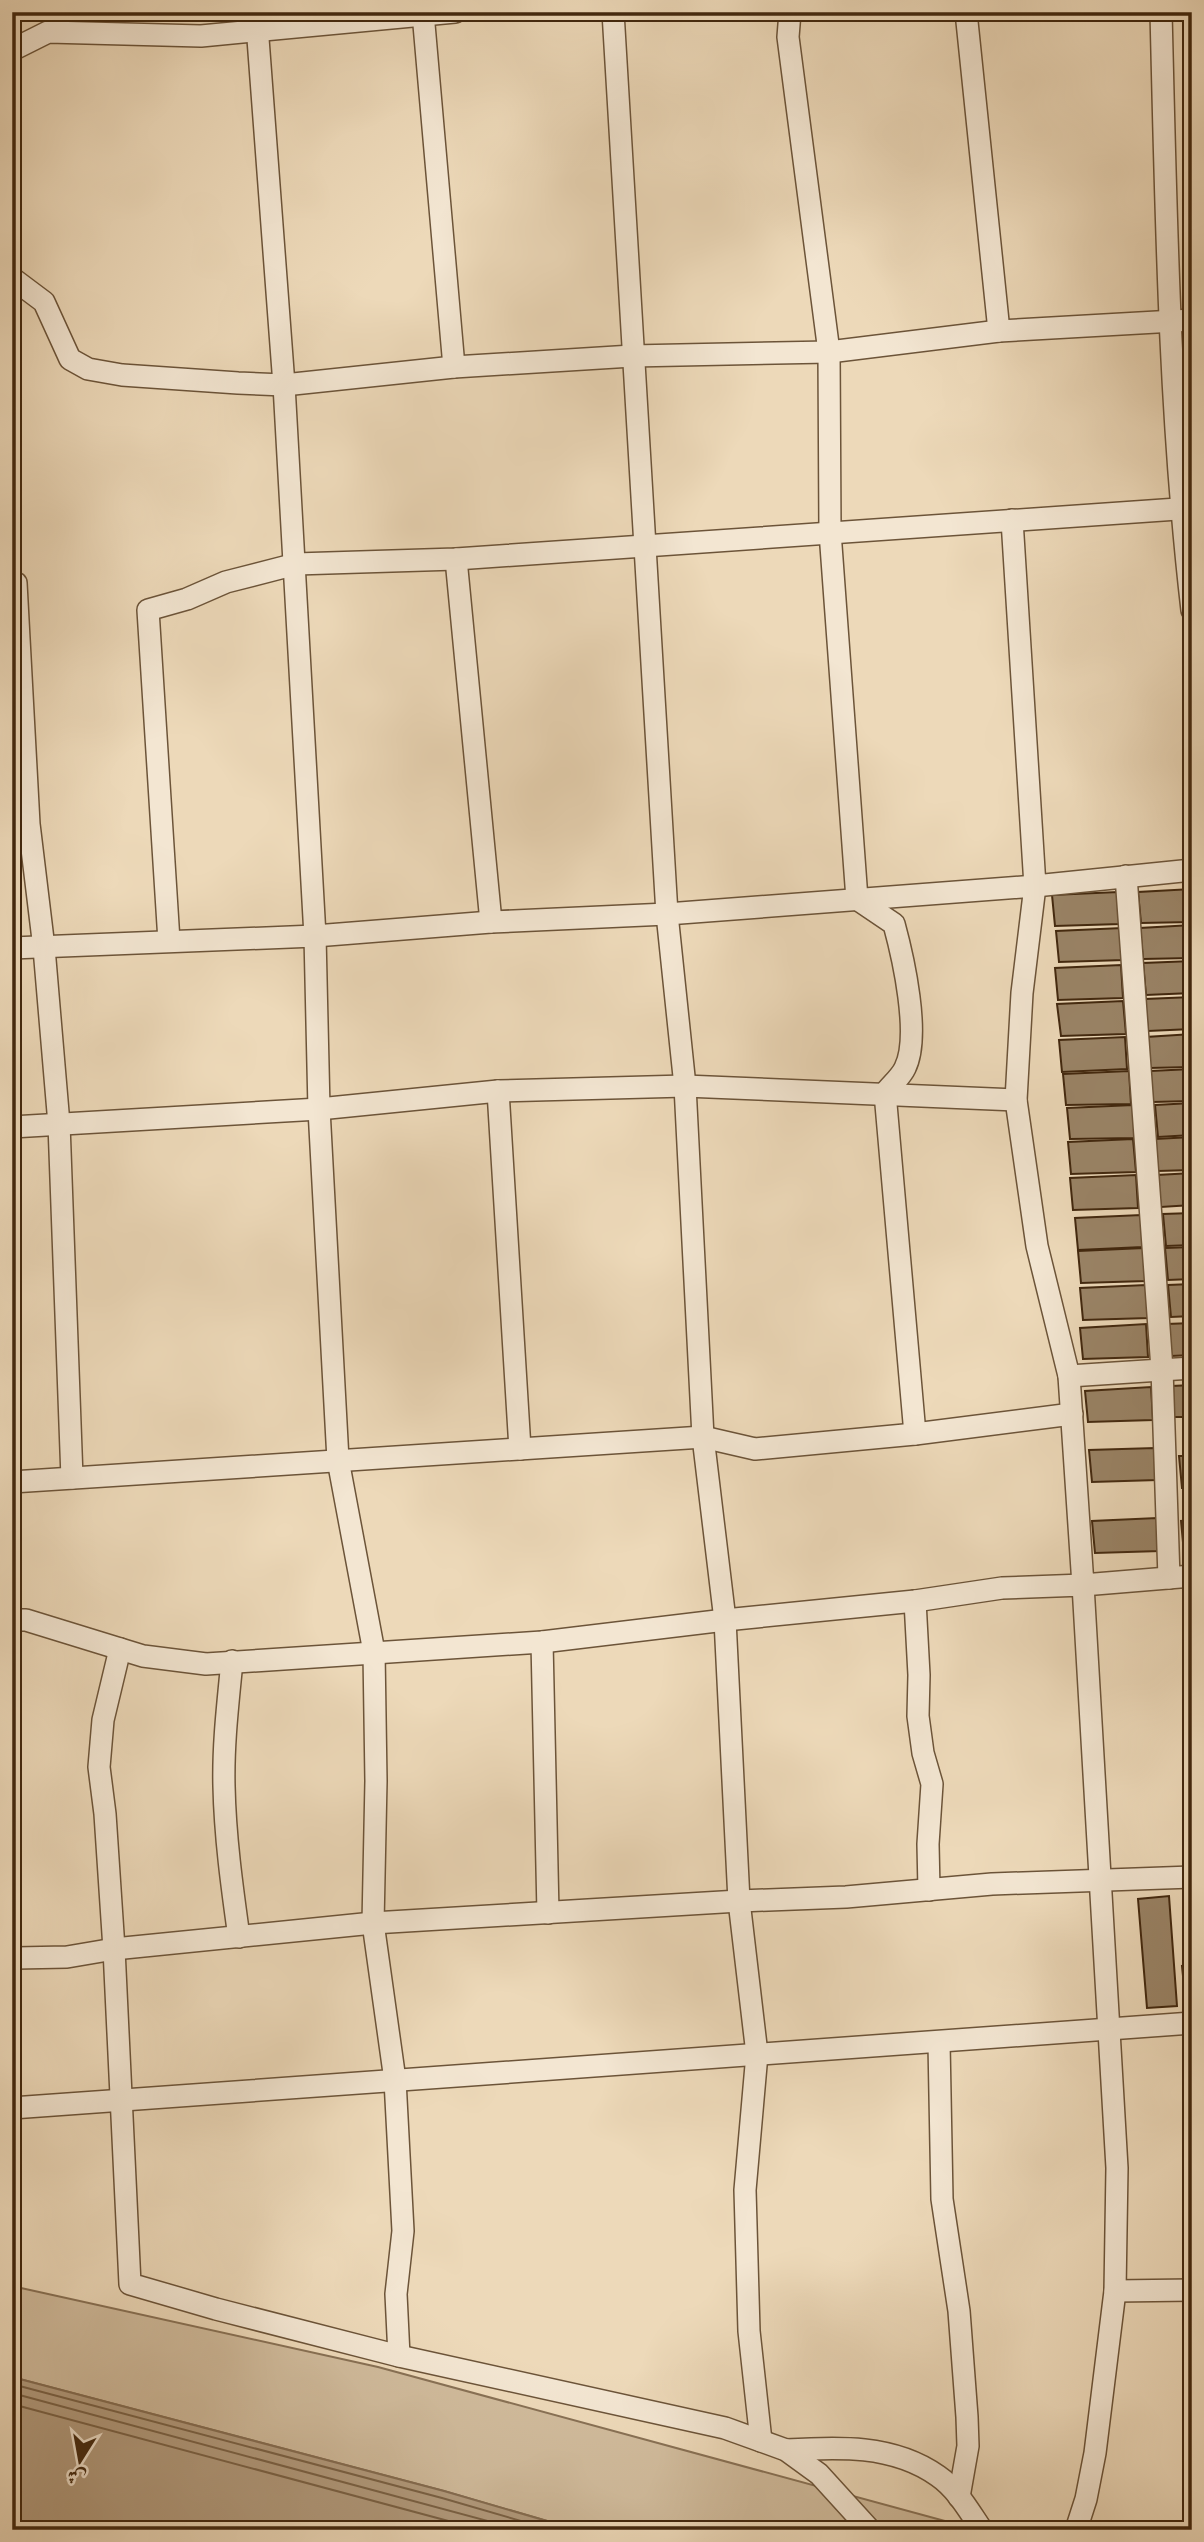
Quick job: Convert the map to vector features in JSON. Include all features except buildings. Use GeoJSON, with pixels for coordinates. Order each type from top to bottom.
{"type":"FeatureCollection","features":[{"type":"Feature","properties":{"kind":"street"},"geometry":{"type":"LineString","coordinates":[[12,50],[48,32],[201,36],[257,21],[455,12]]}},
{"type":"Feature","properties":{"kind":"street"},"geometry":{"type":"LineString","coordinates":[[613,12],[667,914],[685,1086],[703,1437],[725,1620],[739,1901],[757,2054],[745,2190],[749,2331],[761,2441]]}},
{"type":"Feature","properties":{"kind":"street"},"geometry":{"type":"LineString","coordinates":[[790,12],[788,37],[829,352],[830,532],[857,899]]}},
{"type":"Feature","properties":{"kind":"street"},"geometry":{"type":"LineString","coordinates":[[966,12],[999,331]]}},
{"type":"Feature","properties":{"kind":"street"},"geometry":{"type":"LineString","coordinates":[[1161,12],[1168,321],[1186,508],[1192,611]]}},
{"type":"Feature","properties":{"kind":"street"},"geometry":{"type":"LineString","coordinates":[[423,13],[454,367]]}},
{"type":"Feature","properties":{"kind":"street"},"geometry":{"type":"LineString","coordinates":[[257,21],[296,564],[315,936],[318,1109],[338,1460],[374,1652],[376,1781],[373,1923],[395,2080],[403,2231],[396,2294],[399,2356]]}},
{"type":"Feature","properties":{"kind":"street"},"geometry":{"type":"LineString","coordinates":[[12,278],[44,302],[70,359],[88,369],[180,380],[284,384],[454,367],[632,356],[829,352],[999,331],[1192,320]]}},
{"type":"Feature","properties":{"kind":"street"},"geometry":{"type":"LineString","coordinates":[[169,940],[148,610],[187,599],[226,582],[296,564],[457,559],[1186,508]]}},
{"type":"Feature","properties":{"kind":"street"},"geometry":{"type":"LineString","coordinates":[[1012,520],[1035,886],[1022,993],[1016,1100],[1037,1246],[1069,1376],[1110,2029],[1116,2168],[1115,2291],[1095,2453],[1086,2499],[1076,2530]]}},
{"type":"Feature","properties":{"kind":"street"},"geometry":{"type":"LineString","coordinates":[[457,559],[491,922]]}},
{"type":"Feature","properties":{"kind":"street"},"geometry":{"type":"LineString","coordinates":[[16,583],[29,824],[44,948],[59,1124],[72,1478]]}},
{"type":"Feature","properties":{"kind":"street"},"geometry":{"type":"LineString","coordinates":[[12,948],[315,936],[491,922],[667,914],[1035,886],[1192,870]]}},
{"type":"Feature","properties":{"kind":"street"},"geometry":{"type":"LineString","coordinates":[[1126,876],[1162,1369],[1169,1578]]}},
{"type":"Feature","properties":{"kind":"street"},"geometry":{"type":"LineString","coordinates":[[857,899],[894,923],[902,953],[912,1030],[906,1067],[885,1093],[915,1434]]}},
{"type":"Feature","properties":{"kind":"street"},"geometry":{"type":"LineString","coordinates":[[12,1127],[318,1109],[498,1091],[685,1086],[1016,1100]]}},
{"type":"Feature","properties":{"kind":"street"},"geometry":{"type":"LineString","coordinates":[[498,1091],[520,1449]]}},
{"type":"Feature","properties":{"kind":"street"},"geometry":{"type":"LineString","coordinates":[[1069,1376],[1192,1368]]}},
{"type":"Feature","properties":{"kind":"street"},"geometry":{"type":"LineString","coordinates":[[12,1482],[703,1437],[755,1449],[915,1434],[1072,1414]]}},
{"type":"Feature","properties":{"kind":"street"},"geometry":{"type":"LineString","coordinates":[[12,1620],[26,1620],[143,1656],[206,1664],[542,1642],[915,1601],[1002,1588],[1083,1585],[1192,1576]]}},
{"type":"Feature","properties":{"kind":"street"},"geometry":{"type":"LineString","coordinates":[[915,1601],[918,1716],[923,1754],[932,1784],[928,1844],[929,1890]]}},
{"type":"Feature","properties":{"kind":"street"},"geometry":{"type":"LineString","coordinates":[[542,1642],[548,1913]]}},
{"type":"Feature","properties":{"kind":"street"},"geometry":{"type":"LineString","coordinates":[[120,1649],[103,1720],[99,1767],[105,1814],[114,1949],[130,2284],[399,2356],[725,2428],[786,2450],[819,2474],[870,2530]]}},
{"type":"Feature","properties":{"kind":"street"},"geometry":{"type":"LineString","coordinates":[[232,1661],[224,1738],[224,1786],[239,1937]]}},
{"type":"Feature","properties":{"kind":"street"},"geometry":{"type":"LineString","coordinates":[[12,1955],[16,1958],[67,1957],[114,1949],[373,1923],[846,1897],[992,1884],[1192,1877]]}},
{"type":"Feature","properties":{"kind":"street"},"geometry":{"type":"LineString","coordinates":[[12,2108],[1192,2023]]}},
{"type":"Feature","properties":{"kind":"street"},"geometry":{"type":"LineString","coordinates":[[939,2043],[942,2199],[958,2311],[967,2417],[968,2446],[959,2497]]}},
{"type":"Feature","properties":{"kind":"street"},"geometry":{"type":"LineString","coordinates":[[1115,2291],[1192,2290]]}},
{"type":"Feature","properties":{"kind":"street"},"geometry":{"type":"LineString","coordinates":[[786,2450],[835,2447],[875,2450],[918,2464],[939,2476],[959,2497],[982,2530]]}},
{"type":"Feature","properties":{"kind":"shaded area"},"geometry":{"type":"Polygon","coordinates":[[[12,2286],[378,2367],[978,2530],[578,2530],[444,2491],[12,2377],[12,2286]]]}},
{"type":"Feature","properties":{"kind":"water"},"geometry":{"type":"Polygon","coordinates":[[[12,2377],[444,2491],[578,2530],[12,2530],[12,2377]]]}}]}
